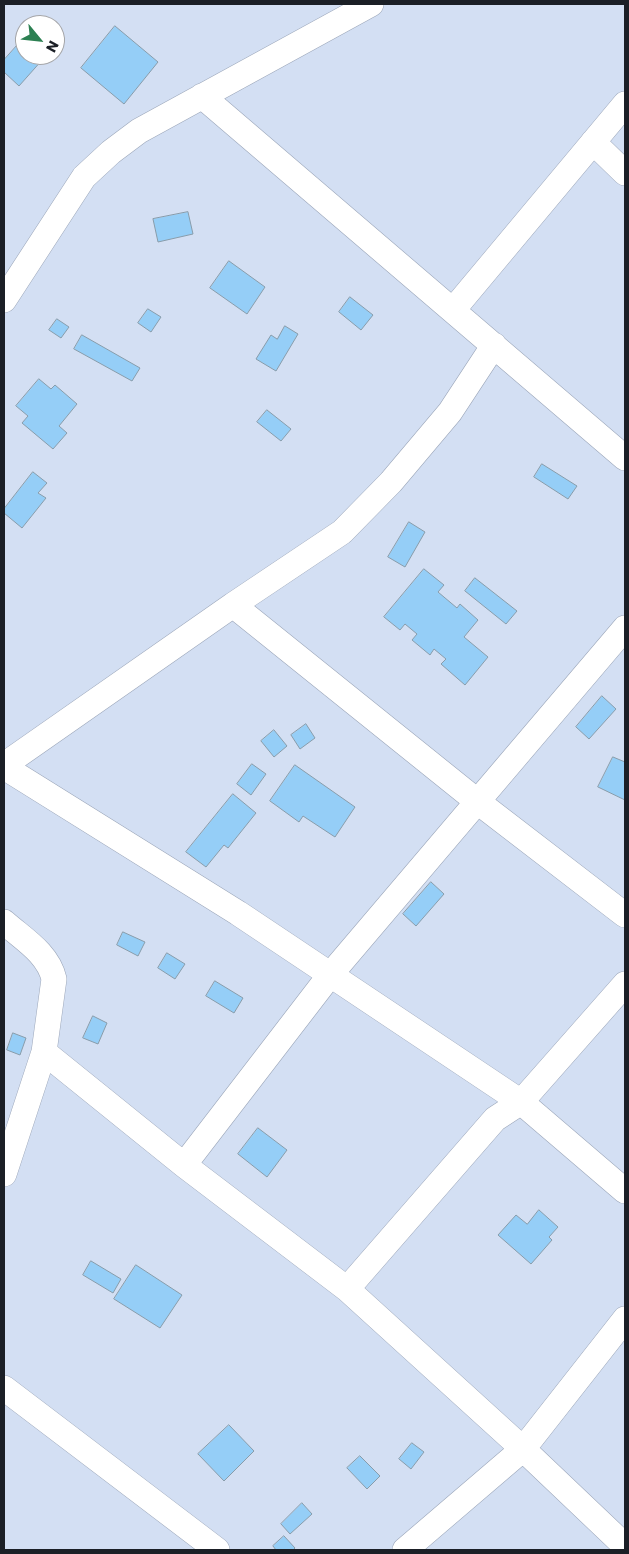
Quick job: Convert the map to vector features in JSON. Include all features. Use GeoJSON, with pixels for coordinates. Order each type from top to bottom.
{"type":"FeatureCollection","features":[{"type":"Feature","properties":{"kind":"street"},"geometry":{"type":"LineString","coordinates":[[4,300],[84,177],[110,152],[139,131],[371,4]]}},
{"type":"Feature","properties":{"kind":"street"},"geometry":{"type":"LineString","coordinates":[[202,96],[625,458]]}},
{"type":"Feature","properties":{"kind":"street"},"geometry":{"type":"LineString","coordinates":[[453,310],[625,104]]}},
{"type":"Feature","properties":{"kind":"street"},"geometry":{"type":"LineString","coordinates":[[592,142],[625,173]]}},
{"type":"Feature","properties":{"kind":"street"},"geometry":{"type":"LineString","coordinates":[[494,345],[450,412],[391,482],[342,532],[233,605],[4,766],[238,913],[521,1102],[625,1191]]}},
{"type":"Feature","properties":{"kind":"street"},"geometry":{"type":"LineString","coordinates":[[233,605],[478,802],[625,915]]}},
{"type":"Feature","properties":{"kind":"street"},"geometry":{"type":"LineString","coordinates":[[184,1165],[330,975],[625,628]]}},
{"type":"Feature","properties":{"kind":"street"},"geometry":{"type":"LineString","coordinates":[[4,922],[45,958],[52,969],[54,979],[44,1052],[4,1174]]}},
{"type":"Feature","properties":{"kind":"street"},"geometry":{"type":"LineString","coordinates":[[347,1289],[494,1119],[521,1102],[625,984]]}},
{"type":"Feature","properties":{"kind":"street"},"geometry":{"type":"LineString","coordinates":[[44,1052],[184,1165],[347,1289],[523,1449],[625,1546]]}},
{"type":"Feature","properties":{"kind":"street"},"geometry":{"type":"LineString","coordinates":[[405,1550],[523,1449],[625,1319]]}},
{"type":"Feature","properties":{"kind":"street"},"geometry":{"type":"LineString","coordinates":[[4,1388],[217,1550]]}},
{"type":"Feature","properties":{"kind":"building"},"geometry":{"type":"Polygon","coordinates":[[[115,26],[158,62],[124,104],[81,68],[115,26]]]}},
{"type":"Feature","properties":{"kind":"building"},"geometry":{"type":"Polygon","coordinates":[[[15,48],[15,65],[38,65],[19,86],[4,72],[4,60],[15,48]]]}},
{"type":"Feature","properties":{"kind":"building"},"geometry":{"type":"Polygon","coordinates":[[[188,212],[193,234],[158,242],[153,219],[188,212]]]}},
{"type":"Feature","properties":{"kind":"building"},"geometry":{"type":"Polygon","coordinates":[[[229,261],[265,287],[247,314],[210,288],[229,261]]]}},
{"type":"Feature","properties":{"kind":"building"},"geometry":{"type":"Polygon","coordinates":[[[350,297],[373,315],[361,330],[339,312],[350,297]]]}},
{"type":"Feature","properties":{"kind":"building"},"geometry":{"type":"Polygon","coordinates":[[[148,309],[161,317],[151,332],[138,323],[148,309]]]}},
{"type":"Feature","properties":{"kind":"building"},"geometry":{"type":"Polygon","coordinates":[[[57,319],[69,327],[61,338],[49,330],[57,319]]]}},
{"type":"Feature","properties":{"kind":"building"},"geometry":{"type":"Polygon","coordinates":[[[285,326],[298,334],[276,371],[256,359],[271,335],[277,339],[285,326]]]}},
{"type":"Feature","properties":{"kind":"building"},"geometry":{"type":"Polygon","coordinates":[[[82,335],[140,368],[132,381],[74,349],[82,335]]]}},
{"type":"Feature","properties":{"kind":"building"},"geometry":{"type":"Polygon","coordinates":[[[39,379],[51,389],[55,385],[77,404],[59,426],[67,433],[53,449],[22,423],[28,416],[16,406],[39,379]]]}},
{"type":"Feature","properties":{"kind":"building"},"geometry":{"type":"Polygon","coordinates":[[[267,410],[291,429],[281,441],[257,422],[267,410]]]}},
{"type":"Feature","properties":{"kind":"building"},"geometry":{"type":"Polygon","coordinates":[[[542,464],[577,486],[568,499],[534,477],[542,464]]]}},
{"type":"Feature","properties":{"kind":"building"},"geometry":{"type":"Polygon","coordinates":[[[33,472],[47,483],[38,493],[46,498],[22,528],[4,513],[4,509],[33,472]]]}},
{"type":"Feature","properties":{"kind":"building"},"geometry":{"type":"Polygon","coordinates":[[[409,522],[425,532],[405,567],[388,557],[409,522]]]}},
{"type":"Feature","properties":{"kind":"building"},"geometry":{"type":"Polygon","coordinates":[[[424,569],[444,585],[438,592],[457,608],[460,604],[478,620],[464,637],[488,657],[465,685],[441,664],[446,659],[434,649],[430,655],[412,640],[417,634],[405,624],[400,630],[384,617],[424,569]]]}},
{"type":"Feature","properties":{"kind":"building"},"geometry":{"type":"Polygon","coordinates":[[[475,578],[517,611],[506,624],[465,591],[475,578]]]}},
{"type":"Feature","properties":{"kind":"building"},"geometry":{"type":"Polygon","coordinates":[[[602,696],[616,709],[589,739],[576,727],[602,696]]]}},
{"type":"Feature","properties":{"kind":"building"},"geometry":{"type":"Polygon","coordinates":[[[306,724],[315,738],[300,749],[291,735],[306,724]]]}},
{"type":"Feature","properties":{"kind":"building"},"geometry":{"type":"Polygon","coordinates":[[[274,730],[287,746],[274,757],[261,741],[274,730]]]}},
{"type":"Feature","properties":{"kind":"building"},"geometry":{"type":"Polygon","coordinates":[[[613,757],[625,762],[625,800],[598,787],[613,757]]]}},
{"type":"Feature","properties":{"kind":"building"},"geometry":{"type":"Polygon","coordinates":[[[252,764],[266,774],[251,795],[237,784],[252,764]]]}},
{"type":"Feature","properties":{"kind":"building"},"geometry":{"type":"Polygon","coordinates":[[[295,765],[355,807],[335,837],[303,816],[299,822],[270,801],[295,765]]]}},
{"type":"Feature","properties":{"kind":"building"},"geometry":{"type":"Polygon","coordinates":[[[233,794],[256,813],[228,848],[224,845],[206,867],[186,852],[233,794]]]}},
{"type":"Feature","properties":{"kind":"building"},"geometry":{"type":"Polygon","coordinates":[[[431,882],[444,894],[416,926],[403,914],[431,882]]]}},
{"type":"Feature","properties":{"kind":"building"},"geometry":{"type":"Polygon","coordinates":[[[123,932],[145,942],[138,956],[117,945],[123,932]]]}},
{"type":"Feature","properties":{"kind":"building"},"geometry":{"type":"Polygon","coordinates":[[[167,953],[185,964],[175,979],[158,968],[167,953]]]}},
{"type":"Feature","properties":{"kind":"building"},"geometry":{"type":"Polygon","coordinates":[[[215,981],[243,998],[234,1013],[206,996],[215,981]]]}},
{"type":"Feature","properties":{"kind":"building"},"geometry":{"type":"Polygon","coordinates":[[[93,1016],[107,1023],[98,1044],[83,1038],[93,1016]]]}},
{"type":"Feature","properties":{"kind":"building"},"geometry":{"type":"Polygon","coordinates":[[[13,1033],[26,1038],[20,1055],[7,1050],[13,1033]]]}},
{"type":"Feature","properties":{"kind":"building"},"geometry":{"type":"Polygon","coordinates":[[[258,1128],[287,1150],[267,1177],[238,1154],[258,1128]]]}},
{"type":"Feature","properties":{"kind":"building"},"geometry":{"type":"Polygon","coordinates":[[[539,1210],[558,1227],[549,1237],[552,1240],[531,1264],[498,1235],[516,1215],[527,1224],[539,1210]]]}},
{"type":"Feature","properties":{"kind":"building"},"geometry":{"type":"Polygon","coordinates":[[[91,1261],[121,1279],[113,1293],[83,1275],[91,1261]]]}},
{"type":"Feature","properties":{"kind":"building"},"geometry":{"type":"Polygon","coordinates":[[[136,1265],[182,1295],[160,1328],[114,1299],[136,1265]]]}},
{"type":"Feature","properties":{"kind":"building"},"geometry":{"type":"Polygon","coordinates":[[[229,1425],[254,1451],[224,1481],[198,1454],[229,1425]]]}},
{"type":"Feature","properties":{"kind":"building"},"geometry":{"type":"Polygon","coordinates":[[[412,1443],[424,1452],[411,1469],[399,1459],[412,1443]]]}},
{"type":"Feature","properties":{"kind":"building"},"geometry":{"type":"Polygon","coordinates":[[[360,1456],[380,1476],[367,1489],[347,1468],[360,1456]]]}},
{"type":"Feature","properties":{"kind":"building"},"geometry":{"type":"Polygon","coordinates":[[[302,1503],[312,1514],[290,1534],[281,1524],[302,1503]]]}},
{"type":"Feature","properties":{"kind":"building"},"geometry":{"type":"Polygon","coordinates":[[[284,1536],[295,1548],[293,1550],[276,1550],[273,1546],[284,1536]]]}}]}
